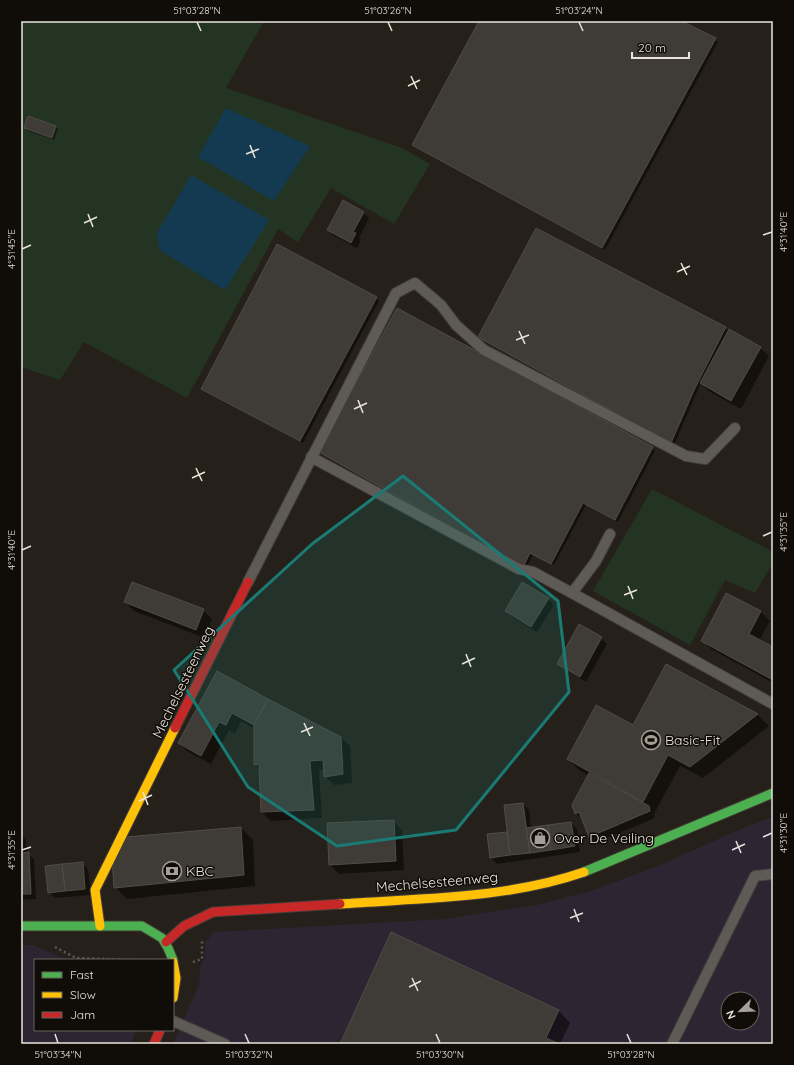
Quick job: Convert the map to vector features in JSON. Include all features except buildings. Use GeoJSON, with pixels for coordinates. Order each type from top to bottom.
{"type":"FeatureCollection","features":[{"type":"Feature","properties":{"kind":"street","name":"Mechelsesteenweg"},"geometry":{"type":"LineString","coordinates":[[100,926],[95,890],[248,582]]}},
{"type":"Feature","properties":{"kind":"street","name":"Mechelsesteenweg"},"geometry":{"type":"LineString","coordinates":[[166,942],[184,926],[213,912],[486,894],[566,878],[646,848],[773,793]]}},
{"type":"Feature","properties":{"kind":"street"},"geometry":{"type":"LineString","coordinates":[[21,926],[142,926],[156,931],[166,942],[172,959]]}},
{"type":"Feature","properties":{"kind":"street"},"geometry":{"type":"LineString","coordinates":[[174,968],[176,978],[174,991]]}},
{"type":"Feature","properties":{"kind":"street"},"geometry":{"type":"LineString","coordinates":[[154,1044],[160,1031]]}},
{"type":"Feature","properties":{"kind":"lane"},"geometry":{"type":"LineString","coordinates":[[248,582],[396,293],[415,283],[441,305],[456,325],[484,350],[686,456],[706,459],[735,428]]}},
{"type":"Feature","properties":{"kind":"lane"},"geometry":{"type":"LineString","coordinates":[[311,457],[519,570],[533,572],[773,704]]}},
{"type":"Feature","properties":{"kind":"lane"},"geometry":{"type":"LineString","coordinates":[[572,593],[596,561],[610,534]]}},
{"type":"Feature","properties":{"kind":"lane"},"geometry":{"type":"LineString","coordinates":[[672,1044],[755,876],[773,874]]}},
{"type":"Feature","properties":{"kind":"lane"},"geometry":{"type":"LineString","coordinates":[[174,1021],[225,1044]]}},
{"type":"Feature","properties":{"kind":"path"},"geometry":{"type":"LineString","coordinates":[[174,963],[202,959],[202,941],[206,935]]}},
{"type":"Feature","properties":{"kind":"path"},"geometry":{"type":"LineString","coordinates":[[48,945],[76,958],[104,959]]}},
{"type":"Feature","properties":{"kind":"highlighted area"},"geometry":{"type":"Polygon","coordinates":[[[403,476],[558,601],[569,692],[456,830],[337,846],[248,787],[174,670],[312,544],[403,476]]]}},
{"type":"Feature","properties":{"kind":"shaded area"},"geometry":{"type":"Polygon","coordinates":[[[773,817],[773,1044],[173,1044],[199,985],[201,964],[205,957],[205,942],[214,932],[444,919],[537,905],[591,891],[658,866],[743,828],[773,817]]]}},
{"type":"Feature","properties":{"kind":"shaded area"},"geometry":{"type":"Polygon","coordinates":[[[21,945],[33,945],[66,959],[34,959],[34,1031],[136,1031],[131,1044],[21,1044],[21,945]]]}},
{"type":"Feature","properties":{"kind":"green space"},"geometry":{"type":"Polygon","coordinates":[[[21,21],[264,21],[226,88],[402,148],[430,164],[394,224],[331,188],[298,242],[278,229],[187,398],[84,342],[60,380],[21,367],[21,21]]]}},
{"type":"Feature","properties":{"kind":"green space"},"geometry":{"type":"Polygon","coordinates":[[[652,489],[773,552],[773,563],[755,593],[725,580],[690,645],[593,591],[652,489]]]}},
{"type":"Feature","properties":{"kind":"water"},"geometry":{"type":"Polygon","coordinates":[[[226,108],[310,146],[274,201],[198,157],[226,108]]]}},
{"type":"Feature","properties":{"kind":"water"},"geometry":{"type":"Polygon","coordinates":[[[191,175],[269,220],[225,290],[159,250],[157,233],[191,175]]]}},
{"type":"Feature","properties":{"kind":"traffic: fast"},"geometry":{"type":"LineString","coordinates":[[584,872],[773,793]]}},
{"type":"Feature","properties":{"kind":"traffic: fast"},"geometry":{"type":"LineString","coordinates":[[21,926],[142,926],[162,938],[173,959]]}},
{"type":"Feature","properties":{"kind":"traffic: slow"},"geometry":{"type":"LineString","coordinates":[[100,926],[95,890],[175,728]]}},
{"type":"Feature","properties":{"kind":"traffic: slow"},"geometry":{"type":"LineString","coordinates":[[340,904],[463,896],[494,892],[524,888],[584,872]]}},
{"type":"Feature","properties":{"kind":"traffic: slow"},"geometry":{"type":"LineString","coordinates":[[174,967],[176,978],[174,991]]}},
{"type":"Feature","properties":{"kind":"traffic: jam"},"geometry":{"type":"LineString","coordinates":[[175,728],[248,582]]}},
{"type":"Feature","properties":{"kind":"traffic: jam"},"geometry":{"type":"LineString","coordinates":[[166,942],[184,926],[213,912],[340,904]]}},
{"type":"Feature","properties":{"kind":"traffic: jam"},"geometry":{"type":"LineString","coordinates":[[154,1044],[160,1031]]}},
{"type":"Feature","properties":{"kind":"place","name":"Basic-Fit"},"geometry":{"type":"Point","coordinates":[651,740]}},
{"type":"Feature","properties":{"kind":"place","name":"Over De Veiling"},"geometry":{"type":"Point","coordinates":[540,838]}},
{"type":"Feature","properties":{"kind":"place","name":"KBC"},"geometry":{"type":"Point","coordinates":[172,871]}}]}
